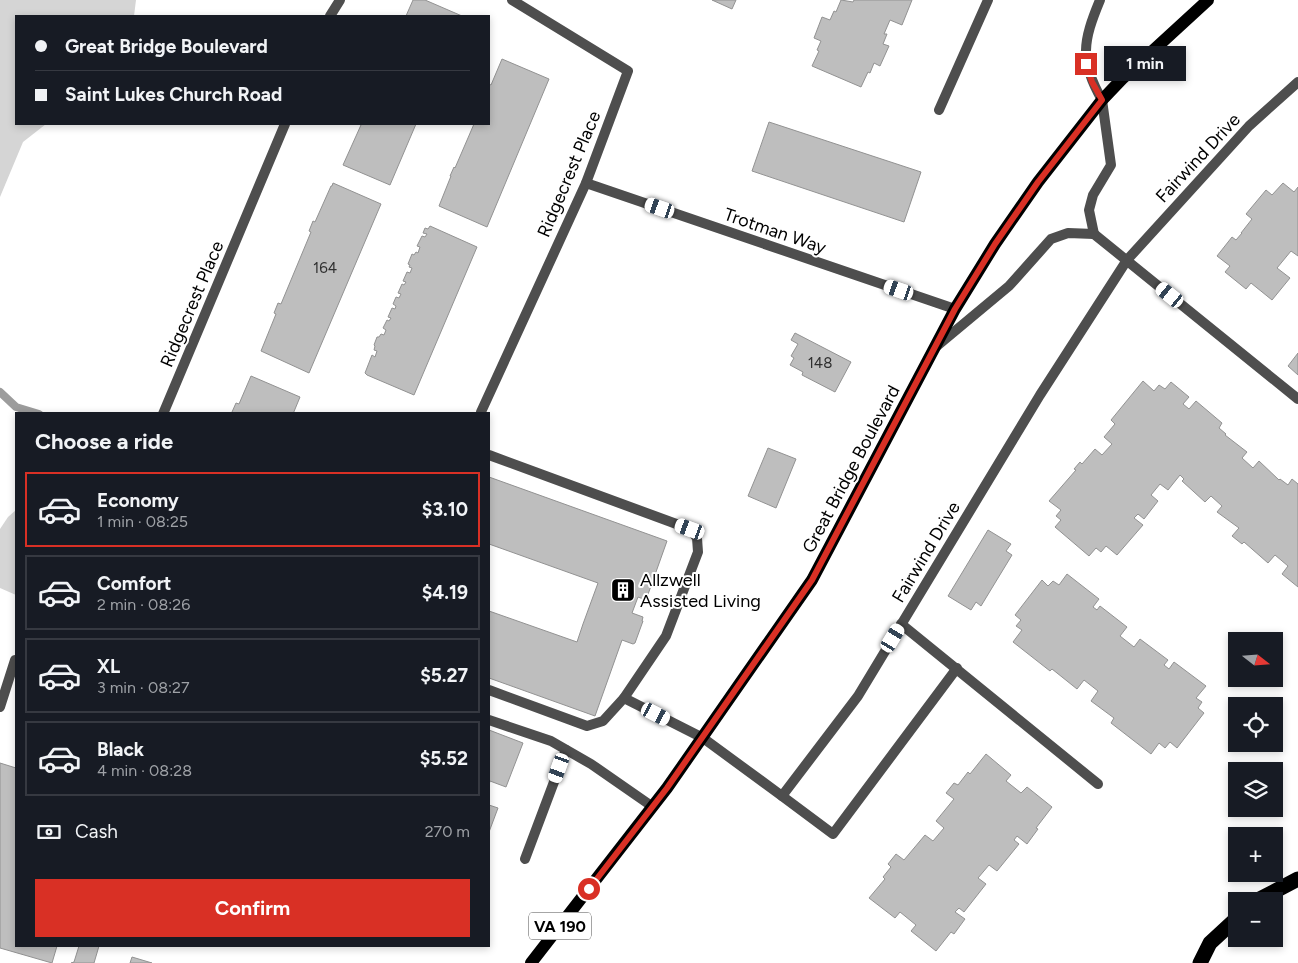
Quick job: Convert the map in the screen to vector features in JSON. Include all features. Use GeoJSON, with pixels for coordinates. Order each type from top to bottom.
{"type":"FeatureCollection","features":[{"type":"Feature","properties":{"kind":"highway"},"geometry":{"type":"LineString","coordinates":[[1273,892],[1298,879]]}},
{"type":"Feature","properties":{"kind":"highway"},"geometry":{"type":"LineString","coordinates":[[1200,963],[1210,943],[1228,926]]}},
{"type":"Feature","properties":{"kind":"main road","name":"Great Bridge Boulevard"},"geometry":{"type":"LineString","coordinates":[[530,963],[653,807],[812,580],[955,309],[995,244],[1038,182],[1102,100],[1129,72],[1208,0]]}},
{"type":"Feature","properties":{"kind":"street"},"geometry":{"type":"LineString","coordinates":[[331,15],[340,0]]}},
{"type":"Feature","properties":{"kind":"street","name":"Ridgecrest Place"},"geometry":{"type":"LineString","coordinates":[[481,412],[586,183],[628,71],[512,0]]}},
{"type":"Feature","properties":{"kind":"street"},"geometry":{"type":"LineString","coordinates":[[940,110],[988,0]]}},
{"type":"Feature","properties":{"kind":"street"},"geometry":{"type":"LineString","coordinates":[[1094,234],[1088,210],[1093,195],[1111,165],[1102,100],[1092,82],[1085,55],[1087,35],[1100,0]]}},
{"type":"Feature","properties":{"kind":"street","name":"Fairwind Drive"},"geometry":{"type":"LineString","coordinates":[[782,796],[858,696],[1040,395],[1127,260],[1249,126],[1298,82]]}},
{"type":"Feature","properties":{"kind":"street","name":"Ridgecrest Place"},"geometry":{"type":"LineString","coordinates":[[164,412],[285,125]]}},
{"type":"Feature","properties":{"kind":"street","name":"Trotman Way"},"geometry":{"type":"LineString","coordinates":[[586,183],[955,309]]}},
{"type":"Feature","properties":{"kind":"street"},"geometry":{"type":"LineString","coordinates":[[934,348],[1009,286],[1051,240],[1068,233],[1094,234],[1298,399]]}},
{"type":"Feature","properties":{"kind":"street"},"geometry":{"type":"LineString","coordinates":[[490,455],[690,529],[697,538],[698,552],[666,636],[624,698],[604,721],[587,726],[490,690]]}},
{"type":"Feature","properties":{"kind":"street"},"geometry":{"type":"LineString","coordinates":[[902,624],[1098,784]]}},
{"type":"Feature","properties":{"kind":"street"},"geometry":{"type":"LineString","coordinates":[[0,707],[15,660]]}},
{"type":"Feature","properties":{"kind":"street"},"geometry":{"type":"LineString","coordinates":[[624,698],[703,738],[833,834],[956,668]]}},
{"type":"Feature","properties":{"kind":"street"},"geometry":{"type":"LineString","coordinates":[[490,720],[551,742],[591,764],[653,807]]}},
{"type":"Feature","properties":{"kind":"street"},"geometry":{"type":"LineString","coordinates":[[525,859],[566,750]]}},
{"type":"Feature","properties":{"kind":"shaded area"},"geometry":{"type":"Polygon","coordinates":[[[0,0],[136,0],[134,15],[15,15],[15,125],[45,125],[23,142],[0,197],[0,0]]]}},
{"type":"Feature","properties":{"kind":"shaded area"},"geometry":{"type":"Polygon","coordinates":[[[15,511],[15,595],[0,588],[0,529],[15,511]]]}},
{"type":"Feature","properties":{"kind":"building"},"geometry":{"type":"Polygon","coordinates":[[[413,0],[425,0],[460,15],[406,15],[413,0]]]}},
{"type":"Feature","properties":{"kind":"building"},"geometry":{"type":"Polygon","coordinates":[[[712,0],[736,0],[732,9],[712,0]]]}},
{"type":"Feature","properties":{"kind":"building"},"geometry":{"type":"Polygon","coordinates":[[[841,0],[853,2],[854,0],[912,0],[902,25],[890,20],[884,34],[887,34],[883,44],[889,46],[880,66],[874,63],[861,87],[812,66],[819,51],[817,50],[821,41],[814,38],[822,17],[830,20],[841,0]]]}},
{"type":"Feature","properties":{"kind":"building"},"geometry":{"type":"Polygon","coordinates":[[[502,59],[549,79],[487,227],[439,206],[450,176],[474,125],[490,125],[491,85],[502,59]]]}},
{"type":"Feature","properties":{"kind":"building"},"geometry":{"type":"Polygon","coordinates":[[[769,122],[921,172],[904,222],[752,171],[769,122]]]}},
{"type":"Feature","properties":{"kind":"building"},"geometry":{"type":"Polygon","coordinates":[[[361,125],[416,125],[390,185],[343,165],[361,125]]]}},
{"type":"Feature","properties":{"kind":"building"},"geometry":{"type":"Polygon","coordinates":[[[333,183],[381,204],[309,373],[261,351],[276,314],[274,313],[278,303],[281,304],[311,232],[309,231],[313,221],[315,222],[333,183]]]}},
{"type":"Feature","properties":{"kind":"building"},"geometry":{"type":"Polygon","coordinates":[[[1283,183],[1294,192],[1298,187],[1298,256],[1291,251],[1277,268],[1290,278],[1272,300],[1251,283],[1246,289],[1225,272],[1230,266],[1217,256],[1232,237],[1236,240],[1242,233],[1252,219],[1246,214],[1266,190],[1272,195],[1283,183]]]}},
{"type":"Feature","properties":{"kind":"building"},"geometry":{"type":"Polygon","coordinates":[[[430,226],[477,247],[414,395],[365,373],[372,355],[375,357],[377,351],[374,350],[374,345],[377,337],[381,334],[384,335],[386,330],[383,328],[387,320],[389,321],[391,318],[388,317],[392,308],[395,309],[396,306],[393,304],[396,297],[399,298],[401,294],[398,293],[402,284],[404,285],[406,282],[403,281],[407,272],[410,273],[412,268],[408,264],[412,254],[418,253],[420,247],[417,246],[422,236],[425,237],[427,234],[423,233],[425,228],[428,229],[430,226]]]}},
{"type":"Feature","properties":{"kind":"building"},"geometry":{"type":"Polygon","coordinates":[[[795,333],[851,362],[835,392],[802,375],[803,372],[790,365],[794,358],[791,356],[798,344],[791,340],[795,333]]]}},
{"type":"Feature","properties":{"kind":"building"},"geometry":{"type":"Polygon","coordinates":[[[1298,353],[1298,375],[1288,366],[1298,353]]]}},
{"type":"Feature","properties":{"kind":"building"},"geometry":{"type":"Polygon","coordinates":[[[251,376],[300,397],[294,412],[232,412],[236,403],[239,404],[251,376]]]}},
{"type":"Feature","properties":{"kind":"building"},"geometry":{"type":"Polygon","coordinates":[[[1143,381],[1154,391],[1159,385],[1165,389],[1171,382],[1189,397],[1183,404],[1189,409],[1196,401],[1222,423],[1219,428],[1247,452],[1242,458],[1253,468],[1259,461],[1279,480],[1288,485],[1292,479],[1298,484],[1298,587],[1282,574],[1288,566],[1275,555],[1268,563],[1244,542],[1242,544],[1232,536],[1239,528],[1217,512],[1222,506],[1211,496],[1205,502],[1182,481],[1184,479],[1180,475],[1168,490],[1160,484],[1151,495],[1158,501],[1144,519],[1138,514],[1134,518],[1143,525],[1117,555],[1106,546],[1101,552],[1096,548],[1089,556],[1055,527],[1061,520],[1056,516],[1061,510],[1049,501],[1076,470],[1074,469],[1080,462],[1082,464],[1095,449],[1102,455],[1112,444],[1104,437],[1115,424],[1111,420],[1143,381]]]}},
{"type":"Feature","properties":{"kind":"building"},"geometry":{"type":"Polygon","coordinates":[[[768,448],[796,459],[776,508],[748,496],[768,448]]]}},
{"type":"Feature","properties":{"kind":"building","name":"Allzwell Assisted Living"},"geometry":{"type":"Polygon","coordinates":[[[490,477],[667,541],[646,600],[638,597],[632,613],[643,617],[635,643],[622,640],[595,716],[490,678],[490,611],[577,642],[598,583],[490,544],[490,477]]]}},
{"type":"Feature","properties":{"kind":"building"},"geometry":{"type":"Polygon","coordinates":[[[988,530],[1011,544],[1006,551],[1012,555],[981,606],[976,602],[971,610],[948,596],[988,530]]]}},
{"type":"Feature","properties":{"kind":"building"},"geometry":{"type":"Polygon","coordinates":[[[1067,574],[1099,599],[1093,607],[1097,610],[1100,606],[1127,627],[1120,636],[1134,647],[1140,639],[1168,660],[1164,665],[1169,669],[1174,662],[1206,686],[1196,698],[1202,702],[1198,708],[1204,713],[1177,748],[1170,742],[1165,748],[1159,743],[1151,754],[1111,723],[1114,718],[1091,701],[1098,691],[1084,680],[1077,689],[1013,642],[1022,630],[1016,626],[1021,620],[1015,615],[1042,580],[1048,586],[1053,581],[1059,585],[1067,574]]]}},
{"type":"Feature","properties":{"kind":"building"},"geometry":{"type":"Polygon","coordinates":[[[490,730],[523,743],[506,787],[490,781],[490,730]]]}},
{"type":"Feature","properties":{"kind":"building"},"geometry":{"type":"Polygon","coordinates":[[[986,754],[1011,775],[1006,781],[1021,793],[1027,787],[1052,807],[1036,828],[1038,829],[1027,844],[1017,836],[1014,840],[1019,844],[997,871],[989,865],[978,878],[986,884],[964,912],[959,908],[955,912],[965,919],[954,934],[951,932],[936,951],[911,931],[916,925],[900,912],[895,918],[869,898],[885,879],[883,877],[891,867],[888,864],[896,854],[904,860],[925,835],[933,841],[944,828],[936,821],[954,799],[946,793],[954,783],[958,785],[968,772],[970,774],[986,754]]]}},
{"type":"Feature","properties":{"kind":"building"},"geometry":{"type":"Polygon","coordinates":[[[0,763],[15,768],[15,947],[57,947],[52,963],[0,948],[0,763]]]}},
{"type":"Feature","properties":{"kind":"building"},"geometry":{"type":"Polygon","coordinates":[[[490,805],[498,808],[490,829],[490,805]]]}},
{"type":"Feature","properties":{"kind":"building"},"geometry":{"type":"Polygon","coordinates":[[[79,947],[99,947],[94,963],[71,963],[74,962],[79,947]]]}},
{"type":"Feature","properties":{"kind":"building"},"geometry":{"type":"Polygon","coordinates":[[[132,957],[152,963],[130,963],[132,957]]]}},
{"type":"Feature","properties":{"kind":"waterway"},"geometry":{"type":"LineString","coordinates":[[0,392],[16,407],[32,412]]}},
{"type":"Feature","properties":{"kind":"place","name":"Allzwell Assisted Living"},"geometry":{"type":"Point","coordinates":[623,590]}},
{"type":"Feature","properties":{"kind":"route"},"geometry":{"type":"LineString","coordinates":[[589,889],[667,788],[790,614],[812,580],[955,309],[995,244],[1038,182],[1102,100],[1092,82],[1086,64]]}}]}
